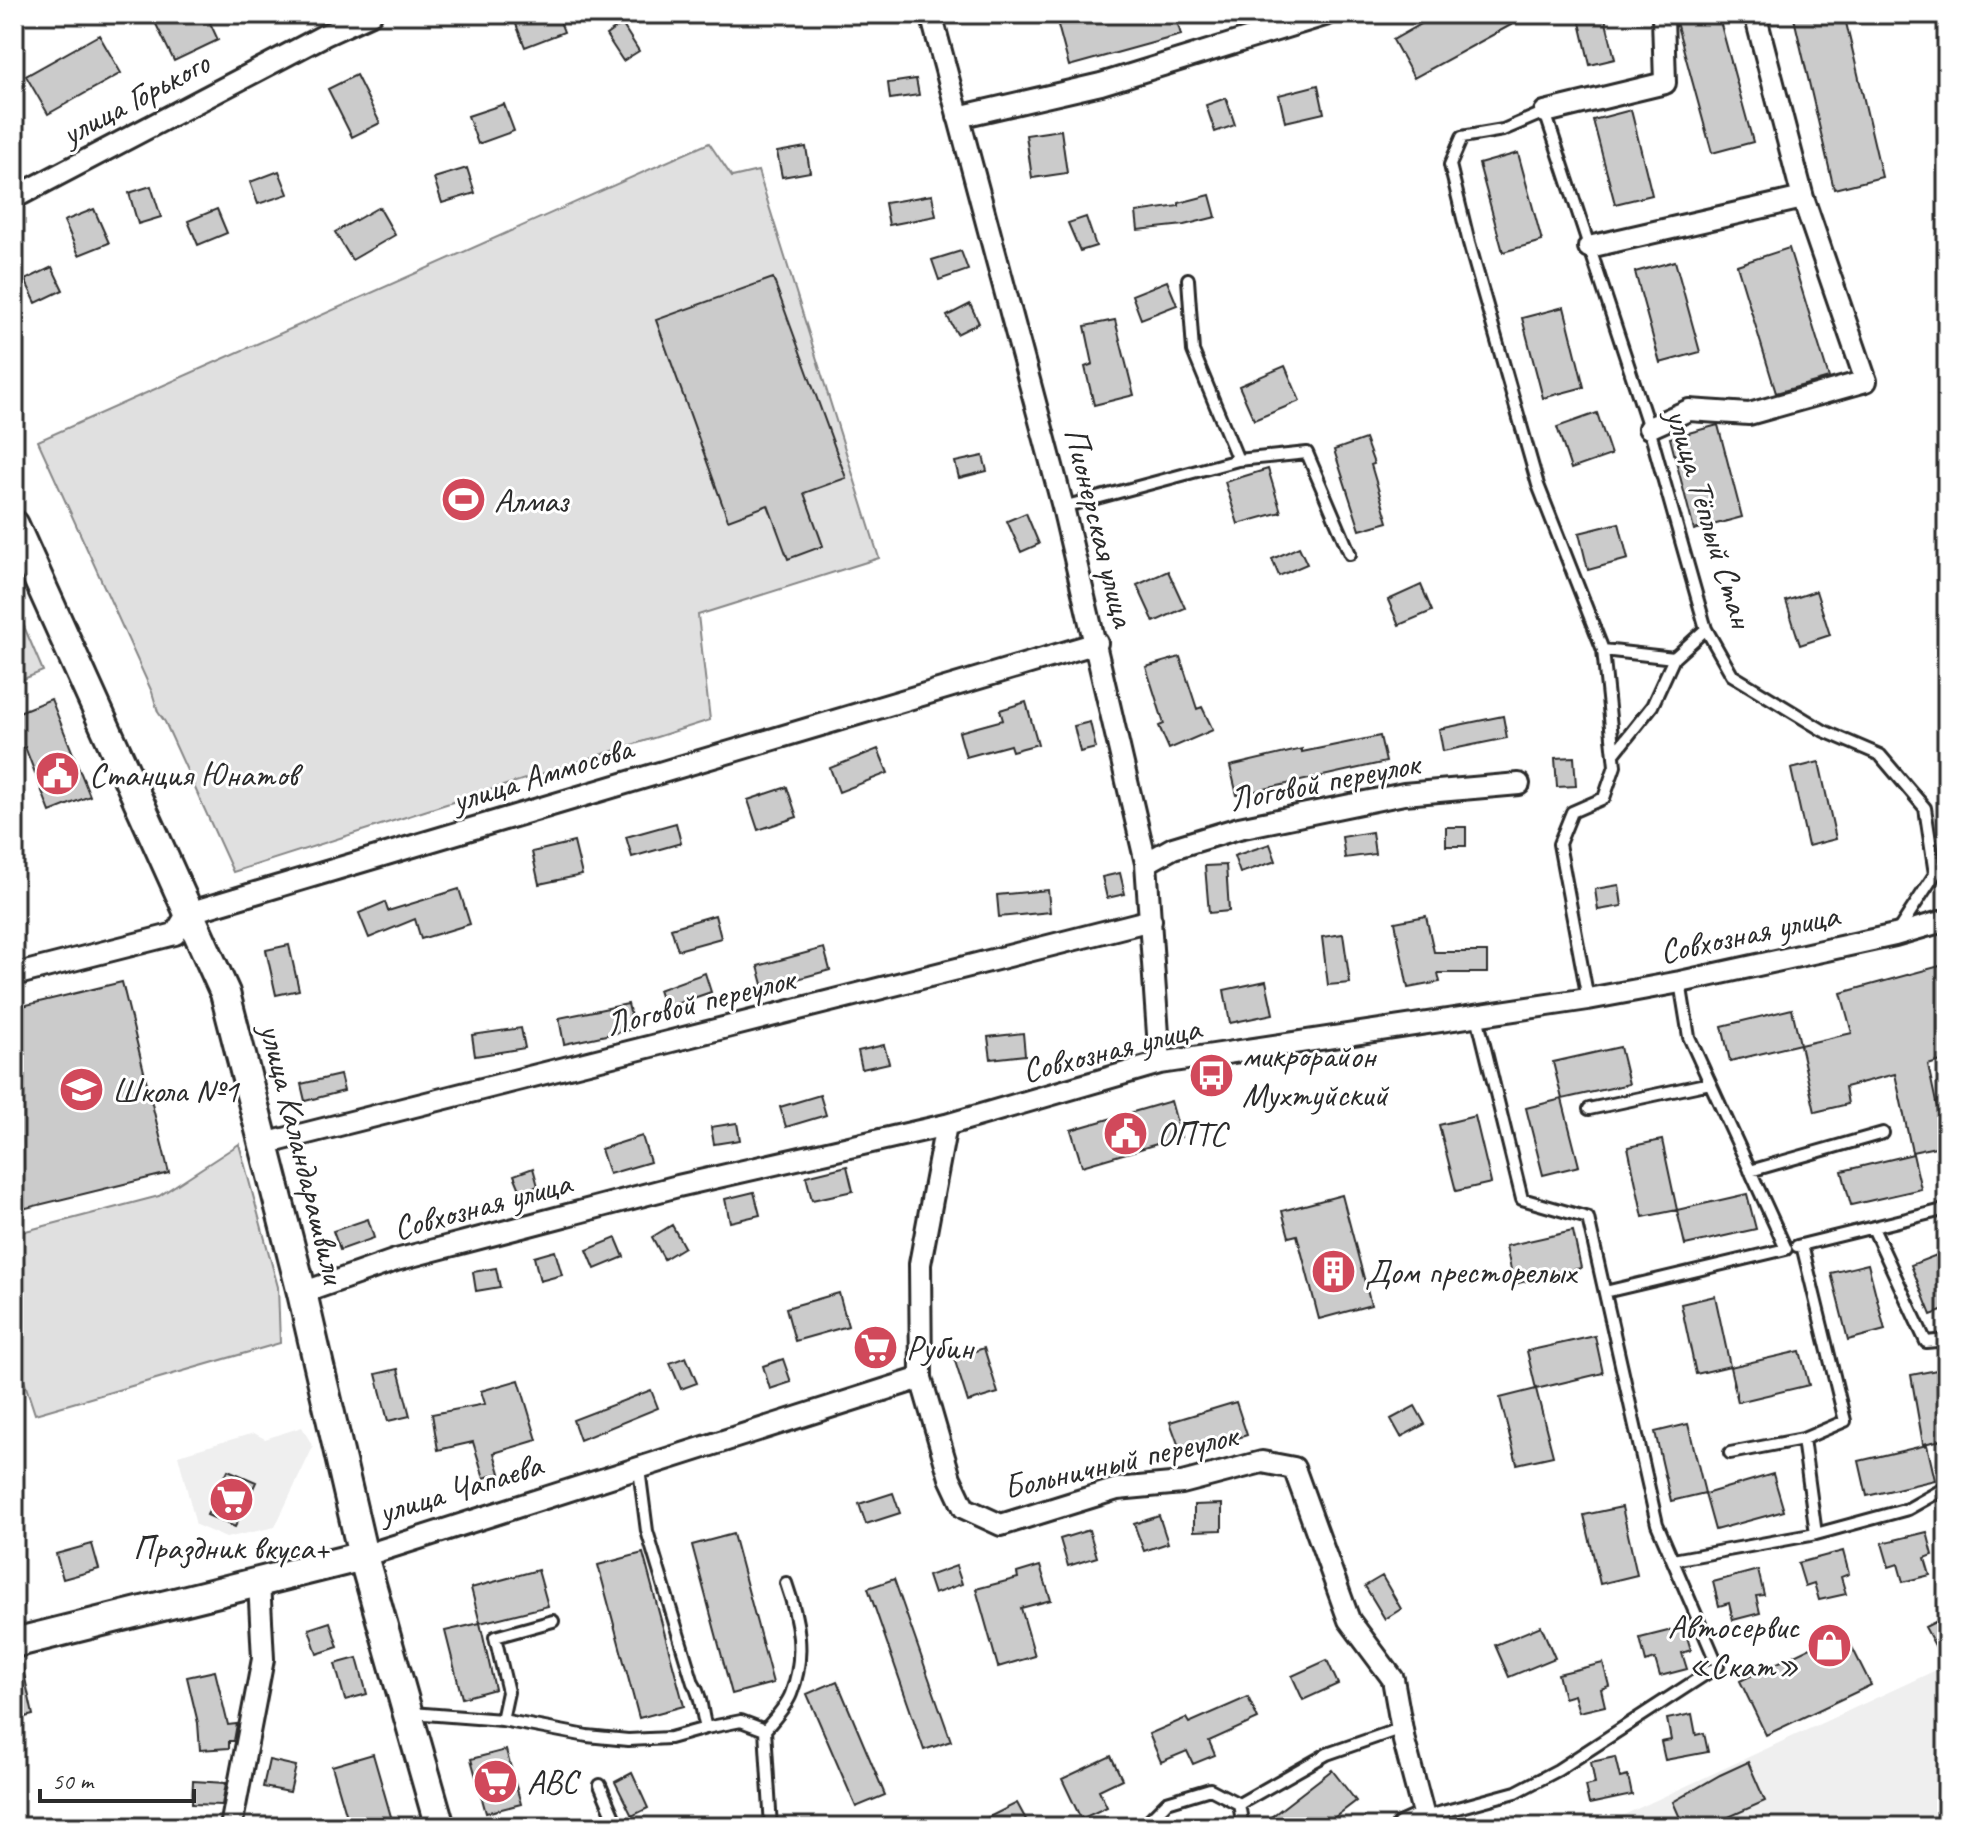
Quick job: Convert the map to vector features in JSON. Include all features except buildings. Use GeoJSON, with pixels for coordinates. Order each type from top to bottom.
{"type":"FeatureCollection","features":[{"type":"Feature","properties":{"kind":"main road","name":"улица Каландарашвили"},"geometry":{"type":"LineString","coordinates":[[14,525],[225,993],[302,1293],[363,1556],[440,1827]]}},
{"type":"Feature","properties":{"kind":"main road","name":"улица Чапаева"},"geometry":{"type":"LineString","coordinates":[[14,1643],[363,1556]]}},
{"type":"Feature","properties":{"kind":"street","name":"улица Горького"},"geometry":{"type":"LineString","coordinates":[[14,198],[311,42],[371,14]]}},
{"type":"Feature","properties":{"kind":"street","name":"Пионерская улица"},"geometry":{"type":"LineString","coordinates":[[931,14],[1063,507],[1146,863],[1160,1063]]}},
{"type":"Feature","properties":{"kind":"street"},"geometry":{"type":"LineString","coordinates":[[958,117],[1101,84],[1328,14]]}},
{"type":"Feature","properties":{"kind":"street"},"geometry":{"type":"LineString","coordinates":[[1545,112],[1665,83],[1665,14]]}},
{"type":"Feature","properties":{"kind":"street"},"geometry":{"type":"LineString","coordinates":[[1649,428],[1689,410],[1749,414],[1866,381],[1803,198],[1755,14]]}},
{"type":"Feature","properties":{"kind":"street"},"geometry":{"type":"LineString","coordinates":[[1589,247],[1803,198]]}},
{"type":"Feature","properties":{"kind":"street","name":"улица Аммосова"},"geometry":{"type":"LineString","coordinates":[[14,975],[175,934],[188,913],[1097,643]]}},
{"type":"Feature","properties":{"kind":"street","name":"Логовой переулок"},"geometry":{"type":"LineString","coordinates":[[1146,863],[1173,848],[1239,828],[1404,794],[1519,784]]}},
{"type":"Feature","properties":{"kind":"street","name":"Логовой переулок"},"geometry":{"type":"LineString","coordinates":[[264,1144],[1151,920]]}},
{"type":"Feature","properties":{"kind":"street","name":"Совхозная улица"},"geometry":{"type":"LineString","coordinates":[[302,1293],[396,1260],[678,1186],[946,1125],[1160,1063],[1588,999],[1895,935],[1947,920]]}},
{"type":"Feature","properties":{"kind":"street"},"geometry":{"type":"LineString","coordinates":[[921,1378],[920,1264],[946,1125]]}},
{"type":"Feature","properties":{"kind":"street","name":"улица Чапаева"},"geometry":{"type":"LineString","coordinates":[[363,1556],[921,1378]]}},
{"type":"Feature","properties":{"kind":"street","name":"Больничный переулок"},"geometry":{"type":"LineString","coordinates":[[921,1378],[950,1478],[964,1508],[1001,1525],[1117,1489],[1182,1483],[1262,1462],[1294,1468],[1349,1620],[1393,1679],[1424,1817]]}},
{"type":"Feature","properties":{"kind":"street"},"geometry":{"type":"LineString","coordinates":[[231,1827],[263,1659],[259,1582]]}},
{"type":"Feature","properties":{"kind":"street"},"geometry":{"type":"LineString","coordinates":[[1402,1827],[1424,1817]]}},
{"type":"Feature","properties":{"kind":"lane","name":"улица Тёплый Стан"},"geometry":{"type":"LineString","coordinates":[[1545,112],[1649,428],[1706,629],[1732,675],[1824,731],[1880,755],[1925,808],[1935,874],[1895,935]]}},
{"type":"Feature","properties":{"kind":"lane"},"geometry":{"type":"LineString","coordinates":[[1545,112],[1503,130],[1462,137],[1450,165],[1538,485],[1603,650],[1615,766],[1604,798],[1572,812],[1559,844],[1588,999]]}},
{"type":"Feature","properties":{"kind":"lane"},"geometry":{"type":"LineString","coordinates":[[1188,279],[1193,351],[1238,460]]}},
{"type":"Feature","properties":{"kind":"lane"},"geometry":{"type":"LineString","coordinates":[[1063,507],[1238,460],[1307,453],[1350,554]]}},
{"type":"Feature","properties":{"kind":"lane"},"geometry":{"type":"LineString","coordinates":[[1614,754],[1652,706],[1674,658],[1706,629]]}},
{"type":"Feature","properties":{"kind":"lane"},"geometry":{"type":"LineString","coordinates":[[1603,650],[1674,658]]}},
{"type":"Feature","properties":{"kind":"lane"},"geometry":{"type":"LineString","coordinates":[[1680,982],[1689,1037],[1786,1249]]}},
{"type":"Feature","properties":{"kind":"lane"},"geometry":{"type":"LineString","coordinates":[[1424,1817],[1516,1792],[1558,1770],[1718,1666],[1657,1524],[1588,1218],[1522,1199],[1477,1016]]}},
{"type":"Feature","properties":{"kind":"lane"},"geometry":{"type":"LineString","coordinates":[[1589,1109],[1710,1083]]}},
{"type":"Feature","properties":{"kind":"lane"},"geometry":{"type":"LineString","coordinates":[[1750,1171],[1883,1133]]}},
{"type":"Feature","properties":{"kind":"lane"},"geometry":{"type":"LineString","coordinates":[[1605,1292],[1947,1209]]}},
{"type":"Feature","properties":{"kind":"lane"},"geometry":{"type":"LineString","coordinates":[[1873,1228],[1926,1342],[1947,1340]]}},
{"type":"Feature","properties":{"kind":"lane"},"geometry":{"type":"LineString","coordinates":[[1730,1453],[1803,1439],[1845,1421],[1802,1245]]}},
{"type":"Feature","properties":{"kind":"lane"},"geometry":{"type":"LineString","coordinates":[[1803,1439],[1816,1534]]}},
{"type":"Feature","properties":{"kind":"lane"},"geometry":{"type":"LineString","coordinates":[[639,1469],[647,1531],[693,1683],[700,1693],[700,1709],[706,1728]]}},
{"type":"Feature","properties":{"kind":"lane"},"geometry":{"type":"LineString","coordinates":[[1673,1560],[1816,1534],[1908,1509],[1947,1487]]}},
{"type":"Feature","properties":{"kind":"lane"},"geometry":{"type":"LineString","coordinates":[[771,1827],[765,1730],[790,1696],[801,1655],[798,1617],[786,1583]]}},
{"type":"Feature","properties":{"kind":"lane"},"geometry":{"type":"LineString","coordinates":[[502,1720],[508,1692],[495,1637],[553,1621]]}},
{"type":"Feature","properties":{"kind":"lane"},"geometry":{"type":"LineString","coordinates":[[408,1713],[502,1720],[587,1736],[628,1740],[670,1738],[741,1721],[765,1730]]}},
{"type":"Feature","properties":{"kind":"lane"},"geometry":{"type":"LineString","coordinates":[[1239,1804],[1327,1754],[1402,1728]]}},
{"type":"Feature","properties":{"kind":"lane"},"geometry":{"type":"LineString","coordinates":[[600,1785],[618,1827]]}},
{"type":"Feature","properties":{"kind":"lane"},"geometry":{"type":"LineString","coordinates":[[1142,1827],[1167,1802],[1210,1789],[1239,1804]]}},
{"type":"Feature","properties":{"kind":"lane"},"geometry":{"type":"LineString","coordinates":[[1239,1804],[1243,1827]]}},
{"type":"Feature","properties":{"kind":"shaded area","name":"Алмаз"},"geometry":{"type":"Polygon","coordinates":[[[709,143],[732,177],[758,171],[879,558],[698,615],[710,720],[233,872],[38,441],[709,143]]]}},
{"type":"Feature","properties":{"kind":"shaded area"},"geometry":{"type":"Polygon","coordinates":[[[14,603],[43,671],[14,683],[14,603]]]}},
{"type":"Feature","properties":{"kind":"shaded area"},"geometry":{"type":"Polygon","coordinates":[[[239,1144],[278,1287],[280,1343],[35,1414],[14,1350],[14,1234],[159,1196],[239,1144]]]}},
{"type":"Feature","properties":{"kind":"shaded area"},"geometry":{"type":"Polygon","coordinates":[[[302,1427],[313,1447],[275,1527],[226,1538],[196,1525],[178,1455],[254,1433],[265,1439],[302,1427]]]}},
{"type":"Feature","properties":{"kind":"shaded area"},"geometry":{"type":"Polygon","coordinates":[[[1947,1665],[1947,1827],[1598,1827],[1947,1665]]]}},
{"type":"Feature","properties":{"kind":"place","name":"Алмаз"},"geometry":{"type":"Point","coordinates":[463,500]}},
{"type":"Feature","properties":{"kind":"place","name":"Станция Юнатов"},"geometry":{"type":"Point","coordinates":[58,774]}},
{"type":"Feature","properties":{"kind":"place","name":"микрорайон Мухтуйский"},"geometry":{"type":"Point","coordinates":[1211,1075]}},
{"type":"Feature","properties":{"kind":"place","name":"Школа №1"},"geometry":{"type":"Point","coordinates":[81,1090]}},
{"type":"Feature","properties":{"kind":"place","name":"ОПТС"},"geometry":{"type":"Point","coordinates":[1126,1133]}},
{"type":"Feature","properties":{"kind":"place","name":"Дом престорелых"},"geometry":{"type":"Point","coordinates":[1334,1271]}},
{"type":"Feature","properties":{"kind":"place","name":"Рубин"},"geometry":{"type":"Point","coordinates":[875,1347]}},
{"type":"Feature","properties":{"kind":"place","name":"Праздник вкуса+"},"geometry":{"type":"Point","coordinates":[231,1499]}},
{"type":"Feature","properties":{"kind":"place","name":"Автосервис «Скат»"},"geometry":{"type":"Point","coordinates":[1830,1646]}},
{"type":"Feature","properties":{"kind":"place","name":"ABC"},"geometry":{"type":"Point","coordinates":[496,1781]}}]}
